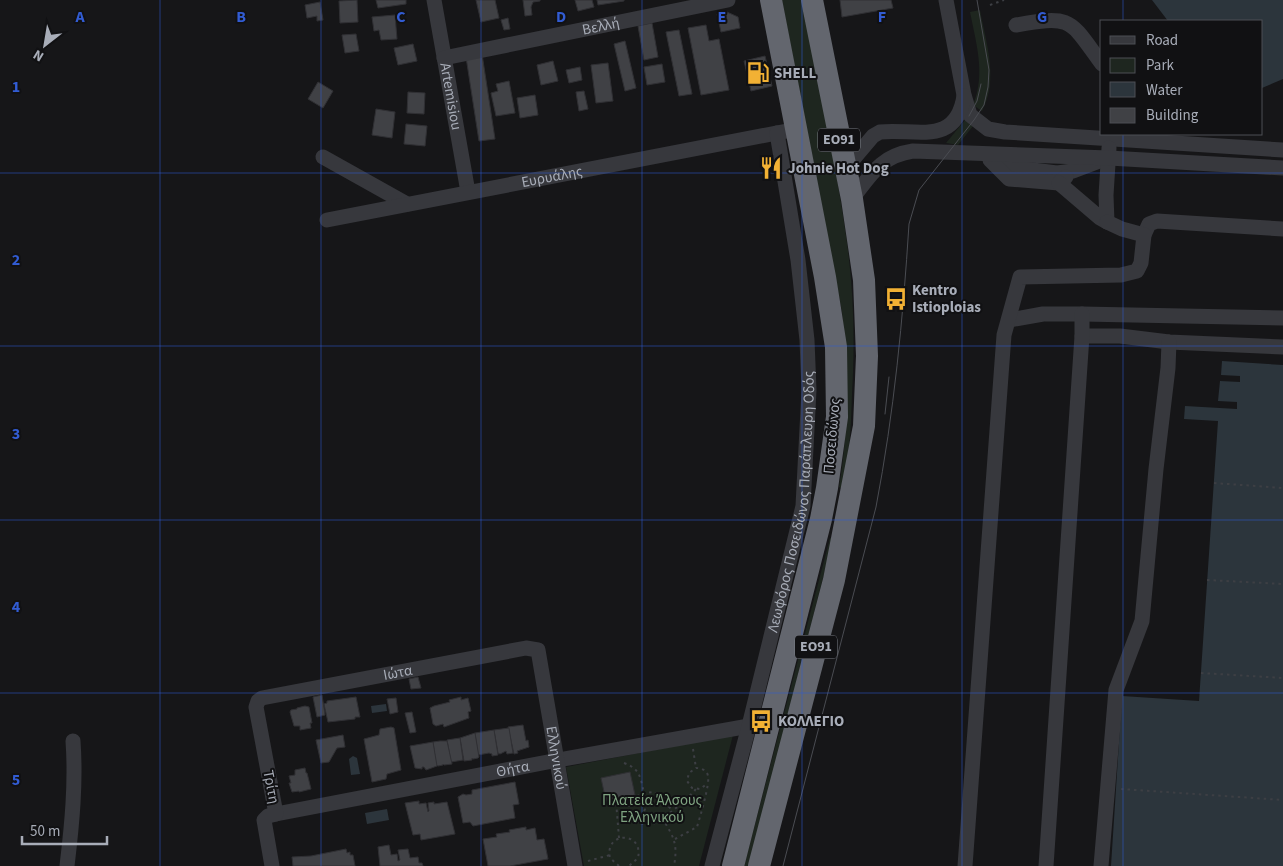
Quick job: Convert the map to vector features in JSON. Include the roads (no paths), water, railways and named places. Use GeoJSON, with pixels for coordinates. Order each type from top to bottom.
{"type":"FeatureCollection","features":[{"type":"Feature","properties":{"kind":"highway","name":"Ποσειδώνος"},"geometry":{"type":"LineString","coordinates":[[733,866],[811,518],[827,488],[836,417],[836,347],[825,277],[787,131],[771,0]]}},
{"type":"Feature","properties":{"kind":"highway","name":"Ποσειδώνος"},"geometry":{"type":"LineString","coordinates":[[758,866],[834,580],[864,426],[867,356],[864,280],[852,200],[812,0]]}},
{"type":"Feature","properties":{"kind":"highway"},"geometry":{"type":"LineString","coordinates":[[811,518],[848,514]]}},
{"type":"Feature","properties":{"kind":"street","name":"Artemisiou"},"geometry":{"type":"LineString","coordinates":[[434,0],[468,192]]}},
{"type":"Feature","properties":{"kind":"street","name":"Βελλή"},"geometry":{"type":"LineString","coordinates":[[444,58],[728,0]]}},
{"type":"Feature","properties":{"kind":"street"},"geometry":{"type":"LineString","coordinates":[[946,0],[964,95],[970,115],[988,129],[1005,132],[1110,137],[1283,150]]}},
{"type":"Feature","properties":{"kind":"street"},"geometry":{"type":"LineString","coordinates":[[1016,25],[1048,20],[1068,23],[1080,34],[1100,61]]}},
{"type":"Feature","properties":{"kind":"street"},"geometry":{"type":"LineString","coordinates":[[845,169],[872,136],[880,132],[934,133],[946,128],[958,116],[962,108],[964,95]]}},
{"type":"Feature","properties":{"kind":"street"},"geometry":{"type":"LineString","coordinates":[[983,153],[988,129]]}},
{"type":"Feature","properties":{"kind":"street","name":"Ευρυάλης"},"geometry":{"type":"LineString","coordinates":[[327,220],[787,131]]}},
{"type":"Feature","properties":{"kind":"street"},"geometry":{"type":"LineString","coordinates":[[1108,222],[1106,195],[1110,137]]}},
{"type":"Feature","properties":{"kind":"street"},"geometry":{"type":"LineString","coordinates":[[852,200],[879,165],[894,156],[913,151],[1109,158],[1283,168]]}},
{"type":"Feature","properties":{"kind":"street"},"geometry":{"type":"LineString","coordinates":[[983,153],[1016,168],[1057,173],[1073,171],[1109,158]]}},
{"type":"Feature","properties":{"kind":"street"},"geometry":{"type":"LineString","coordinates":[[983,153],[1009,179],[1059,183],[1100,218],[1122,229],[1144,235]]}},
{"type":"Feature","properties":{"kind":"street"},"geometry":{"type":"LineString","coordinates":[[323,158],[406,204]]}},
{"type":"Feature","properties":{"kind":"street"},"geometry":{"type":"LineString","coordinates":[[1059,183],[1073,171]]}},
{"type":"Feature","properties":{"kind":"street"},"geometry":{"type":"LineString","coordinates":[[965,866],[1004,343],[1020,277],[1121,276],[1134,273],[1140,268],[1144,235],[1150,224],[1157,221],[1283,229]]}},
{"type":"Feature","properties":{"kind":"street"},"geometry":{"type":"LineString","coordinates":[[1009,320],[1042,314],[1283,318]]}},
{"type":"Feature","properties":{"kind":"street"},"geometry":{"type":"LineString","coordinates":[[1046,866],[1082,314]]}},
{"type":"Feature","properties":{"kind":"street"},"geometry":{"type":"LineString","coordinates":[[1082,336],[1120,336],[1169,342],[1283,347]]}},
{"type":"Feature","properties":{"kind":"street"},"geometry":{"type":"LineString","coordinates":[[1101,866],[1116,690],[1142,621],[1156,469],[1168,368],[1169,342]]}},
{"type":"Feature","properties":{"kind":"street","name":"Λεωφόρος Ποσειδώνος Παράπλευρη Οδός"},"geometry":{"type":"LineString","coordinates":[[712,866],[749,726],[811,518]]}},
{"type":"Feature","properties":{"kind":"street","name":"Ιώτα"},"geometry":{"type":"LineString","coordinates":[[258,701],[262,698],[526,648],[538,650]]}},
{"type":"Feature","properties":{"kind":"street","name":"Ελληνικού"},"geometry":{"type":"LineString","coordinates":[[538,650],[575,865]]}},
{"type":"Feature","properties":{"kind":"street","name":"Τρίτη"},"geometry":{"type":"LineString","coordinates":[[258,701],[256,708],[276,814],[268,816],[264,820],[272,866]]}},
{"type":"Feature","properties":{"kind":"street","name":"Θήτα"},"geometry":{"type":"LineString","coordinates":[[276,814],[558,760],[749,726]]}},
{"type":"Feature","properties":{"kind":"street"},"geometry":{"type":"LineString","coordinates":[[68,866],[73,815],[73,741]]}},
{"type":"Feature","properties":{"kind":"water"},"geometry":{"type":"Polygon","coordinates":[[[1152,0],[1283,0],[1283,79],[1263,88],[1263,20],[1167,20],[1152,0]]]}},
{"type":"Feature","properties":{"kind":"water"},"geometry":{"type":"Polygon","coordinates":[[[1222,361],[1283,365],[1283,866],[1111,866],[1122,696],[1199,701],[1218,421],[1184,419],[1185,406],[1237,409],[1237,402],[1218,401],[1220,381],[1240,382],[1240,376],[1221,375],[1222,361]]]}},
{"type":"Feature","properties":{"kind":"water"},"geometry":{"type":"Polygon","coordinates":[[[386,704],[387,711],[372,713],[371,706],[386,704]]]}},
{"type":"Feature","properties":{"kind":"water"},"geometry":{"type":"Polygon","coordinates":[[[353,756],[357,758],[360,774],[351,775],[349,759],[353,756]]]}},
{"type":"Feature","properties":{"kind":"water"},"geometry":{"type":"Polygon","coordinates":[[[387,809],[389,820],[367,824],[365,813],[387,809]]]}},
{"type":"Feature","properties":{"kind":"tram line"},"geometry":{"type":"LineString","coordinates":[[783,866],[876,507],[897,366],[909,224],[919,190],[984,105],[989,70],[977,0]]}},
{"type":"Feature","properties":{"kind":"tram line"},"geometry":{"type":"LineString","coordinates":[[969,116],[977,101],[981,84]]}},
{"type":"Feature","properties":{"kind":"tram line"},"geometry":{"type":"LineString","coordinates":[[885,414],[889,377]]}},
{"type":"Feature","properties":{"kind":"place","name":"SHELL"},"geometry":{"type":"Point","coordinates":[758,73]}},
{"type":"Feature","properties":{"kind":"place","name":"Johnie Hot Dog"},"geometry":{"type":"Point","coordinates":[771,168]}},
{"type":"Feature","properties":{"kind":"place","name":"Kentro Istioploias"},"geometry":{"type":"Point","coordinates":[896,299]}},
{"type":"Feature","properties":{"kind":"place","name":"ΚΟΛΛΕΓΙΟ"},"geometry":{"type":"Point","coordinates":[761,721]}},
{"type":"Feature","properties":{"kind":"park label","name":"Πλατεία Άλσους Ελληνικού"},"geometry":{"type":"Point","coordinates":[652,808]}}]}
